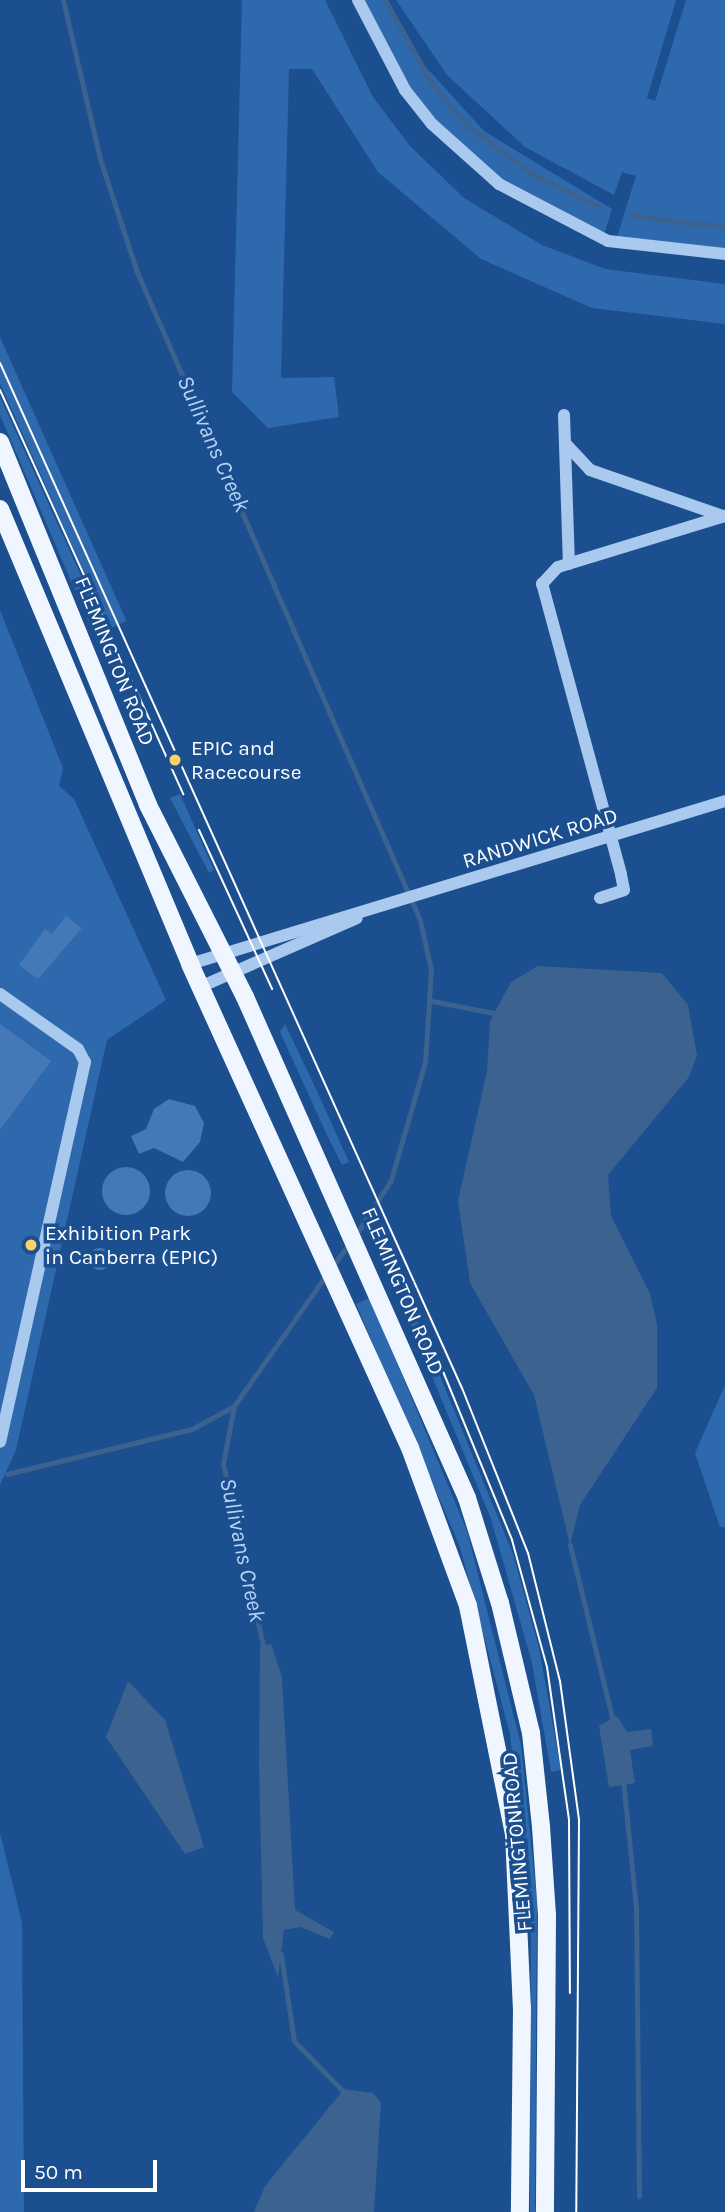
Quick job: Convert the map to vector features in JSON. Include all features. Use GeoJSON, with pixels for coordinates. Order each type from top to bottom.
{"type":"FeatureCollection","features":[{"type":"Feature","properties":{"kind":"main road","name":"FLEMINGTON ROAD"},"geometry":{"type":"LineString","coordinates":[[0,442],[148,804],[233,972],[341,1205],[467,1498],[531,1733],[547,1916],[545,2212]]}},
{"type":"Feature","properties":{"kind":"main road","name":"FLEMINGTON ROAD"},"geometry":{"type":"LineString","coordinates":[[0,509],[190,964],[440,1521],[486,1673],[514,1834],[520,1909],[520,2212]]}},
{"type":"Feature","properties":{"kind":"main road"},"geometry":{"type":"LineString","coordinates":[[8,527],[33,521]]}},
{"type":"Feature","properties":{"kind":"street"},"geometry":{"type":"LineString","coordinates":[[358,0],[419,107],[499,184],[608,241],[725,254]]}},
{"type":"Feature","properties":{"kind":"street"},"geometry":{"type":"LineString","coordinates":[[564,415],[569,564]]}},
{"type":"Feature","properties":{"kind":"street"},"geometry":{"type":"LineString","coordinates":[[565,443],[590,470],[724,516]]}},
{"type":"Feature","properties":{"kind":"street"},"geometry":{"type":"LineString","coordinates":[[600,898],[624,890],[541,596],[548,574],[569,564],[724,516]]}},
{"type":"Feature","properties":{"kind":"street","name":"RANDWICK ROAD"},"geometry":{"type":"LineString","coordinates":[[190,964],[221,950],[366,913],[725,800]]}},
{"type":"Feature","properties":{"kind":"street","name":"RANDWICK ROAD"},"geometry":{"type":"LineString","coordinates":[[200,987],[366,913]]}},
{"type":"Feature","properties":{"kind":"street"},"geometry":{"type":"LineString","coordinates":[[0,994],[78,1049],[85,1062],[0,1442]]}},
{"type":"Feature","properties":{"kind":"shaded area"},"geometry":{"type":"Polygon","coordinates":[[[242,0],[325,0],[373,97],[410,146],[464,198],[542,245],[605,269],[725,284],[725,324],[592,308],[481,259],[378,172],[312,69],[289,69],[281,378],[334,377],[339,417],[268,428],[232,392],[242,0]]]}},
{"type":"Feature","properties":{"kind":"shaded area"},"geometry":{"type":"Polygon","coordinates":[[[363,0],[388,0],[424,65],[484,131],[612,209],[604,235],[536,203],[464,152],[408,87],[363,0]]]}},
{"type":"Feature","properties":{"kind":"shaded area"},"geometry":{"type":"Polygon","coordinates":[[[396,0],[676,0],[647,98],[655,101],[686,0],[725,0],[725,249],[617,237],[636,176],[622,172],[614,195],[525,147],[447,75],[396,0]]]}},
{"type":"Feature","properties":{"kind":"shaded area"},"geometry":{"type":"Polygon","coordinates":[[[0,337],[126,621],[109,629],[0,384],[0,337]]]}},
{"type":"Feature","properties":{"kind":"shaded area"},"geometry":{"type":"Polygon","coordinates":[[[0,397],[109,637],[97,642],[0,415],[0,397]]]}},
{"type":"Feature","properties":{"kind":"shaded area","name":"Exhibition Park in Canberra (EPIC)"},"geometry":{"type":"Polygon","coordinates":[[[0,610],[63,768],[59,786],[74,799],[166,1000],[107,1040],[16,1450],[0,1485],[0,610]]]}},
{"type":"Feature","properties":{"kind":"shaded area"},"geometry":{"type":"Polygon","coordinates":[[[180,794],[214,870],[209,873],[170,798],[180,794]]]}},
{"type":"Feature","properties":{"kind":"shaded area"},"geometry":{"type":"Polygon","coordinates":[[[538,966],[662,973],[688,1005],[697,1055],[689,1077],[608,1175],[611,1216],[650,1294],[657,1324],[657,1388],[580,1505],[570,1545],[534,1395],[470,1283],[458,1201],[487,1071],[490,1021],[511,982],[538,966]]]}},
{"type":"Feature","properties":{"kind":"shaded area"},"geometry":{"type":"Polygon","coordinates":[[[285,1024],[349,1162],[342,1165],[326,1133],[280,1032],[285,1024]]]}},
{"type":"Feature","properties":{"kind":"shaded area"},"geometry":{"type":"Polygon","coordinates":[[[390,1254],[513,1554],[539,1648],[561,1770],[551,1772],[532,1663],[491,1519],[383,1258],[390,1254]]]}},
{"type":"Feature","properties":{"kind":"shaded area"},"geometry":{"type":"Polygon","coordinates":[[[370,1298],[467,1531],[521,1745],[537,1901],[535,2212],[530,2212],[531,1913],[510,1734],[460,1547],[356,1304],[370,1298]]]}},
{"type":"Feature","properties":{"kind":"shaded area"},"geometry":{"type":"Polygon","coordinates":[[[725,1385],[725,1527],[720,1527],[695,1453],[725,1385]]]}},
{"type":"Feature","properties":{"kind":"shaded area"},"geometry":{"type":"Polygon","coordinates":[[[271,1644],[282,1677],[295,1910],[334,1932],[330,1939],[300,1927],[284,1930],[278,1977],[263,1938],[259,1763],[260,1647],[271,1644]]]}},
{"type":"Feature","properties":{"kind":"shaded area"},"geometry":{"type":"Polygon","coordinates":[[[128,1681],[165,1720],[204,1847],[185,1854],[106,1737],[128,1681]]]}},
{"type":"Feature","properties":{"kind":"shaded area"},"geometry":{"type":"Polygon","coordinates":[[[617,1716],[627,1732],[651,1729],[653,1746],[630,1750],[635,1783],[609,1787],[599,1726],[617,1716]]]}},
{"type":"Feature","properties":{"kind":"shaded area"},"geometry":{"type":"Polygon","coordinates":[[[0,1833],[22,1922],[24,2212],[0,2212],[0,1833]]]}},
{"type":"Feature","properties":{"kind":"shaded area"},"geometry":{"type":"Polygon","coordinates":[[[344,2089],[373,2093],[381,2102],[374,2212],[254,2212],[265,2186],[344,2089]]]}},
{"type":"Feature","properties":{"kind":"building"},"geometry":{"type":"Polygon","coordinates":[[[66,916],[82,928],[38,979],[19,965],[45,929],[52,934],[66,916]]]}},
{"type":"Feature","properties":{"kind":"building"},"geometry":{"type":"Polygon","coordinates":[[[0,1024],[51,1061],[0,1130],[0,1024]]]}},
{"type":"Feature","properties":{"kind":"building"},"geometry":{"type":"Polygon","coordinates":[[[169,1099],[195,1106],[204,1123],[200,1142],[183,1162],[154,1148],[139,1154],[131,1136],[146,1129],[154,1109],[169,1099]]]}},
{"type":"Feature","properties":{"kind":"building"},"geometry":{"type":"Polygon","coordinates":[[[126,1167],[143,1174],[150,1191],[143,1208],[126,1215],[109,1208],[102,1191],[109,1174],[126,1167]]]}},
{"type":"Feature","properties":{"kind":"building"},"geometry":{"type":"Polygon","coordinates":[[[188,1170],[205,1176],[211,1193],[205,1210],[188,1216],[171,1210],[165,1193],[171,1176],[188,1170]]]}},
{"type":"Feature","properties":{"kind":"building"},"geometry":{"type":"Polygon","coordinates":[[[100,1248],[108,1251],[111,1259],[108,1267],[100,1270],[92,1267],[89,1259],[92,1251],[100,1248]]]}},
{"type":"Feature","properties":{"kind":"waterway","name":"Sullivans Creek"},"geometry":{"type":"LineString","coordinates":[[63,0],[100,159],[137,272],[420,920],[431,970],[425,1062],[391,1180],[355,1236]]}},
{"type":"Feature","properties":{"kind":"waterway"},"geometry":{"type":"LineString","coordinates":[[385,0],[432,84],[468,126],[535,176],[600,207]]}},
{"type":"Feature","properties":{"kind":"waterway"},"geometry":{"type":"LineString","coordinates":[[632,216],[725,227]]}},
{"type":"Feature","properties":{"kind":"waterway"},"geometry":{"type":"LineString","coordinates":[[432,1001],[494,1013]]}},
{"type":"Feature","properties":{"kind":"waterway","name":"Sullivans Creek"},"geometry":{"type":"LineString","coordinates":[[332,1267],[349,1244]]}},
{"type":"Feature","properties":{"kind":"waterway","name":"Sullivans Creek"},"geometry":{"type":"LineString","coordinates":[[264,1650],[223,1464],[234,1406],[326,1275]]}},
{"type":"Feature","properties":{"kind":"waterway"},"geometry":{"type":"LineString","coordinates":[[7,1474],[192,1429],[234,1406]]}},
{"type":"Feature","properties":{"kind":"waterway"},"geometry":{"type":"LineString","coordinates":[[570,1545],[613,1722]]}},
{"type":"Feature","properties":{"kind":"waterway"},"geometry":{"type":"LineString","coordinates":[[623,1780],[636,1909],[639,2196]]}},
{"type":"Feature","properties":{"kind":"waterway","name":"Sullivans Creek"},"geometry":{"type":"LineString","coordinates":[[281,1954],[294,2041],[345,2093]]}},
{"type":"Feature","properties":{"kind":"tram line"},"geometry":{"type":"LineString","coordinates":[[0,363],[462,1388],[528,1553],[560,1681],[579,1820],[576,2212]]}},
{"type":"Feature","properties":{"kind":"tram line"},"geometry":{"type":"LineString","coordinates":[[0,390],[183,794]]}},
{"type":"Feature","properties":{"kind":"tram line"},"geometry":{"type":"LineString","coordinates":[[199,830],[272,989]]}},
{"type":"Feature","properties":{"kind":"tram line"},"geometry":{"type":"LineString","coordinates":[[442,1369],[512,1540],[547,1667],[569,1820],[570,1993]]}},
{"type":"Feature","properties":{"kind":"place","name":"EPIC and Racecourse"},"geometry":{"type":"Point","coordinates":[175,760]}},
{"type":"Feature","properties":{"kind":"place","name":"Exhibition Park in Canberra (EPIC)"},"geometry":{"type":"Point","coordinates":[31,1245]}}]}
